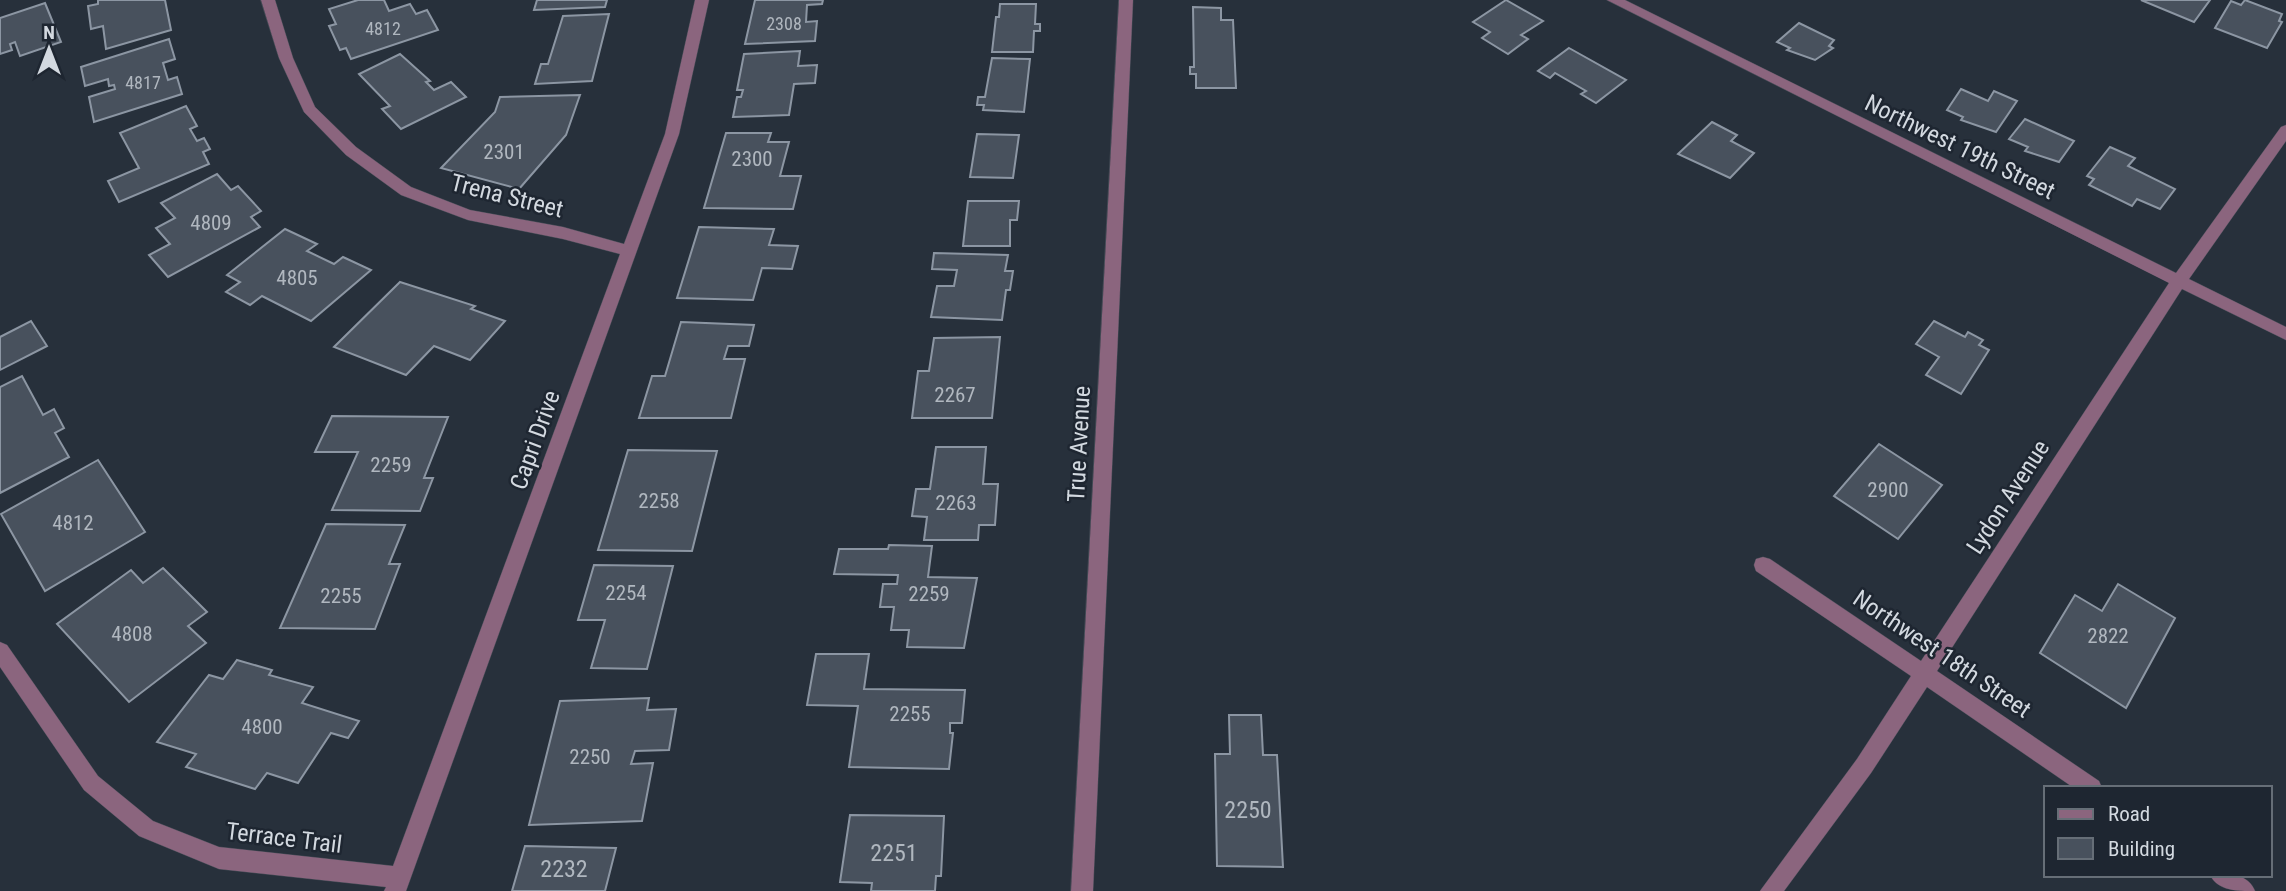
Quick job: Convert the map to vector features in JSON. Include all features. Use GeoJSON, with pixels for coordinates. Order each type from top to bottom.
{"type":"FeatureCollection","features":[{"type":"Feature","properties":{"kind":"street","name":"Trena Street"},"geometry":{"type":"LineString","coordinates":[[268,0],[286,58],[309,109],[351,151],[406,191],[468,215],[563,233],[630,251]]}},
{"type":"Feature","properties":{"kind":"street","name":"Capri Drive"},"geometry":{"type":"LineString","coordinates":[[398,885],[672,134],[702,0]]}},
{"type":"Feature","properties":{"kind":"street","name":"True Avenue"},"geometry":{"type":"LineString","coordinates":[[1082,891],[1126,0]]}},
{"type":"Feature","properties":{"kind":"street","name":"Northwest 19th Street"},"geometry":{"type":"LineString","coordinates":[[1614,0],[2286,334]]}},
{"type":"Feature","properties":{"kind":"street","name":"Lydon Avenue"},"geometry":{"type":"LineString","coordinates":[[1771,891],[1864,766],[2179,281],[2286,130]]}},
{"type":"Feature","properties":{"kind":"street","name":"Northwest 18th Street"},"geometry":{"type":"LineString","coordinates":[[1763,565],[2089,786]]}},
{"type":"Feature","properties":{"kind":"street","name":"Terrace Trail"},"geometry":{"type":"LineString","coordinates":[[0,651],[91,783],[146,829],[219,858],[398,885]]}},
{"type":"Feature","properties":{"kind":"street"},"geometry":{"type":"LineString","coordinates":[[2224,877],[2244,891]]}},
{"type":"Feature","properties":{"kind":"building"},"geometry":{"type":"Polygon","coordinates":[[[98,0],[165,0],[171,30],[106,49],[103,26],[91,29],[88,6],[98,4],[98,0]]]}},
{"type":"Feature","properties":{"kind":"building"},"geometry":{"type":"Polygon","coordinates":[[[358,0],[384,0],[389,11],[410,4],[416,14],[427,10],[438,30],[351,59],[346,48],[340,50],[329,26],[336,24],[329,9],[358,0]]]}},
{"type":"Feature","properties":{"kind":"building"},"geometry":{"type":"Polygon","coordinates":[[[537,0],[607,0],[605,7],[534,10],[537,0]]]}},
{"type":"Feature","properties":{"kind":"building"},"geometry":{"type":"Polygon","coordinates":[[[755,0],[823,0],[822,4],[807,5],[806,22],[817,21],[815,41],[745,44],[755,0]]]}},
{"type":"Feature","properties":{"kind":"building"},"geometry":{"type":"Polygon","coordinates":[[[1506,0],[1543,21],[1521,35],[1528,39],[1508,54],[1482,38],[1490,32],[1473,22],[1506,0]]]}},
{"type":"Feature","properties":{"kind":"building"},"geometry":{"type":"Polygon","coordinates":[[[2141,0],[2210,0],[2194,22],[2141,0]]]}},
{"type":"Feature","properties":{"kind":"building"},"geometry":{"type":"Polygon","coordinates":[[[2245,0],[2282,14],[2279,21],[2282,22],[2267,48],[2215,28],[2231,1],[2241,5],[2245,0]]]}},
{"type":"Feature","properties":{"kind":"building"},"geometry":{"type":"Polygon","coordinates":[[[45,3],[61,42],[20,56],[15,42],[10,44],[12,50],[0,54],[0,18],[45,3]]]}},
{"type":"Feature","properties":{"kind":"building"},"geometry":{"type":"Polygon","coordinates":[[[1000,4],[1036,4],[1035,24],[1040,24],[1040,31],[1034,31],[1033,52],[992,52],[1000,4]]]}},
{"type":"Feature","properties":{"kind":"building"},"geometry":{"type":"Polygon","coordinates":[[[1193,7],[1221,8],[1221,20],[1233,20],[1236,88],[1196,88],[1196,74],[1190,74],[1190,67],[1194,67],[1193,7]]]}},
{"type":"Feature","properties":{"kind":"building"},"geometry":{"type":"Polygon","coordinates":[[[609,14],[592,81],[535,84],[541,64],[548,64],[563,16],[609,14]]]}},
{"type":"Feature","properties":{"kind":"building"},"geometry":{"type":"Polygon","coordinates":[[[1799,23],[1834,40],[1829,46],[1833,48],[1815,60],[1787,50],[1790,48],[1777,42],[1799,23]]]}},
{"type":"Feature","properties":{"kind":"building"},"geometry":{"type":"Polygon","coordinates":[[[169,39],[175,59],[163,63],[168,80],[177,77],[182,94],[94,122],[89,97],[115,89],[114,85],[109,86],[108,79],[85,86],[81,67],[169,39]]]}},
{"type":"Feature","properties":{"kind":"building"},"geometry":{"type":"Polygon","coordinates":[[[1569,48],[1626,80],[1596,103],[1581,94],[1586,91],[1555,73],[1550,78],[1538,71],[1569,48]]]}},
{"type":"Feature","properties":{"kind":"building"},"geometry":{"type":"Polygon","coordinates":[[[800,51],[798,66],[817,65],[815,83],[794,84],[789,115],[733,117],[737,97],[741,97],[743,90],[737,90],[744,54],[800,51]]]}},
{"type":"Feature","properties":{"kind":"building"},"geometry":{"type":"Polygon","coordinates":[[[400,54],[430,81],[426,82],[434,90],[451,82],[466,97],[401,129],[382,109],[390,106],[359,74],[400,54]]]}},
{"type":"Feature","properties":{"kind":"building"},"geometry":{"type":"Polygon","coordinates":[[[992,58],[1030,59],[1024,112],[983,110],[984,105],[977,105],[978,97],[985,97],[992,58]]]}},
{"type":"Feature","properties":{"kind":"building"},"geometry":{"type":"Polygon","coordinates":[[[1961,89],[1988,101],[1994,91],[2017,101],[1996,132],[1961,120],[1963,117],[1947,110],[1961,89]]]}},
{"type":"Feature","properties":{"kind":"building"},"geometry":{"type":"Polygon","coordinates":[[[580,95],[566,135],[519,189],[441,168],[495,112],[500,97],[580,95]]]}},
{"type":"Feature","properties":{"kind":"building"},"geometry":{"type":"Polygon","coordinates":[[[186,106],[197,126],[190,129],[197,141],[204,138],[210,149],[203,152],[209,164],[119,202],[108,181],[139,168],[120,133],[186,106]]]}},
{"type":"Feature","properties":{"kind":"building"},"geometry":{"type":"Polygon","coordinates":[[[2025,119],[2074,141],[2059,162],[2025,151],[2028,147],[2009,139],[2025,119]]]}},
{"type":"Feature","properties":{"kind":"building"},"geometry":{"type":"Polygon","coordinates":[[[1712,122],[1737,135],[1731,141],[1754,153],[1730,178],[1678,154],[1712,122]]]}},
{"type":"Feature","properties":{"kind":"building"},"geometry":{"type":"Polygon","coordinates":[[[726,133],[771,133],[768,142],[789,142],[780,176],[801,176],[793,209],[704,208],[726,133]]]}},
{"type":"Feature","properties":{"kind":"building"},"geometry":{"type":"Polygon","coordinates":[[[977,134],[1019,135],[1013,178],[970,177],[977,134]]]}},
{"type":"Feature","properties":{"kind":"building"},"geometry":{"type":"Polygon","coordinates":[[[2110,147],[2135,158],[2128,166],[2175,189],[2160,209],[2137,199],[2132,206],[2089,185],[2094,179],[2087,176],[2110,147]]]}},
{"type":"Feature","properties":{"kind":"building"},"geometry":{"type":"Polygon","coordinates":[[[217,174],[231,190],[238,186],[261,211],[251,217],[260,227],[168,277],[149,255],[170,244],[156,228],[175,218],[161,203],[217,174]]]}},
{"type":"Feature","properties":{"kind":"building"},"geometry":{"type":"Polygon","coordinates":[[[968,201],[1019,201],[1017,220],[1010,220],[1010,246],[963,246],[968,201]]]}},
{"type":"Feature","properties":{"kind":"building"},"geometry":{"type":"Polygon","coordinates":[[[699,227],[774,229],[769,245],[798,246],[792,269],[762,268],[753,300],[677,298],[699,227]]]}},
{"type":"Feature","properties":{"kind":"building"},"geometry":{"type":"Polygon","coordinates":[[[285,229],[317,244],[307,251],[334,264],[343,257],[371,270],[311,321],[262,296],[250,305],[226,292],[240,282],[227,275],[285,229]]]}},
{"type":"Feature","properties":{"kind":"building"},"geometry":{"type":"Polygon","coordinates":[[[934,253],[1008,255],[1005,271],[1013,271],[1010,290],[1006,290],[1002,320],[931,317],[937,286],[954,286],[957,270],[932,269],[934,253]]]}},
{"type":"Feature","properties":{"kind":"building"},"geometry":{"type":"Polygon","coordinates":[[[400,282],[475,306],[471,309],[505,321],[470,360],[434,346],[406,375],[334,347],[400,282]]]}},
{"type":"Feature","properties":{"kind":"building"},"geometry":{"type":"Polygon","coordinates":[[[31,321],[47,346],[0,370],[0,337],[31,321]]]}},
{"type":"Feature","properties":{"kind":"building"},"geometry":{"type":"Polygon","coordinates":[[[1934,321],[1965,337],[1968,332],[1983,340],[1979,345],[1989,350],[1961,394],[1926,375],[1939,357],[1916,344],[1934,321]]]}},
{"type":"Feature","properties":{"kind":"building"},"geometry":{"type":"Polygon","coordinates":[[[681,322],[754,325],[749,346],[728,346],[724,359],[745,359],[731,418],[639,418],[652,376],[665,376],[681,322]]]}},
{"type":"Feature","properties":{"kind":"building"},"geometry":{"type":"Polygon","coordinates":[[[1000,337],[992,418],[912,418],[918,371],[929,371],[934,338],[1000,337]]]}},
{"type":"Feature","properties":{"kind":"building"},"geometry":{"type":"Polygon","coordinates":[[[22,376],[43,415],[54,409],[64,428],[55,433],[69,457],[0,493],[0,387],[22,376]]]}},
{"type":"Feature","properties":{"kind":"building"},"geometry":{"type":"Polygon","coordinates":[[[332,416],[448,417],[424,478],[433,478],[420,511],[332,510],[358,452],[315,452],[332,416]]]}},
{"type":"Feature","properties":{"kind":"building"},"geometry":{"type":"Polygon","coordinates":[[[1879,444],[1942,485],[1898,539],[1834,496],[1879,444]]]}},
{"type":"Feature","properties":{"kind":"building"},"geometry":{"type":"Polygon","coordinates":[[[936,447],[986,447],[983,484],[998,484],[995,525],[979,525],[978,540],[924,540],[927,517],[912,516],[916,489],[930,489],[936,447]]]}},
{"type":"Feature","properties":{"kind":"building"},"geometry":{"type":"Polygon","coordinates":[[[628,450],[717,451],[692,551],[598,550],[628,450]]]}},
{"type":"Feature","properties":{"kind":"building"},"geometry":{"type":"Polygon","coordinates":[[[98,460],[145,532],[45,591],[1,514],[98,460]]]}},
{"type":"Feature","properties":{"kind":"building"},"geometry":{"type":"Polygon","coordinates":[[[326,524],[405,525],[389,564],[400,564],[375,629],[280,628],[326,524]]]}},
{"type":"Feature","properties":{"kind":"building"},"geometry":{"type":"Polygon","coordinates":[[[889,545],[932,546],[928,577],[977,578],[964,648],[907,647],[909,630],[891,630],[894,607],[880,607],[883,584],[897,584],[898,575],[834,574],[839,549],[888,549],[889,545]]]}},
{"type":"Feature","properties":{"kind":"building"},"geometry":{"type":"Polygon","coordinates":[[[594,565],[673,566],[647,669],[591,668],[605,620],[578,620],[594,565]]]}},
{"type":"Feature","properties":{"kind":"building"},"geometry":{"type":"Polygon","coordinates":[[[163,568],[207,612],[188,626],[206,643],[129,702],[57,624],[131,570],[143,583],[163,568]]]}},
{"type":"Feature","properties":{"kind":"building"},"geometry":{"type":"Polygon","coordinates":[[[2118,584],[2175,618],[2126,708],[2040,653],[2075,595],[2102,611],[2118,584]]]}},
{"type":"Feature","properties":{"kind":"building"},"geometry":{"type":"Polygon","coordinates":[[[816,654],[869,654],[864,689],[965,690],[962,723],[950,723],[950,733],[953,733],[949,769],[849,767],[858,706],[807,705],[816,654]]]}},
{"type":"Feature","properties":{"kind":"building"},"geometry":{"type":"Polygon","coordinates":[[[237,660],[272,670],[269,675],[313,687],[302,703],[359,721],[348,738],[331,733],[298,783],[267,773],[255,789],[186,767],[196,754],[157,742],[209,675],[223,679],[237,660]]]}},
{"type":"Feature","properties":{"kind":"building"},"geometry":{"type":"Polygon","coordinates":[[[649,698],[647,710],[676,709],[669,750],[635,751],[631,764],[653,763],[642,821],[529,825],[560,701],[649,698]]]}},
{"type":"Feature","properties":{"kind":"building"},"geometry":{"type":"Polygon","coordinates":[[[1229,715],[1261,715],[1263,755],[1277,755],[1283,867],[1217,866],[1215,754],[1230,754],[1229,715]]]}},
{"type":"Feature","properties":{"kind":"building"},"geometry":{"type":"Polygon","coordinates":[[[850,815],[944,816],[941,876],[936,876],[935,891],[871,891],[872,883],[840,882],[850,815]]]}},
{"type":"Feature","properties":{"kind":"building"},"geometry":{"type":"Polygon","coordinates":[[[525,846],[616,848],[605,891],[512,891],[525,846]]]}}]}
